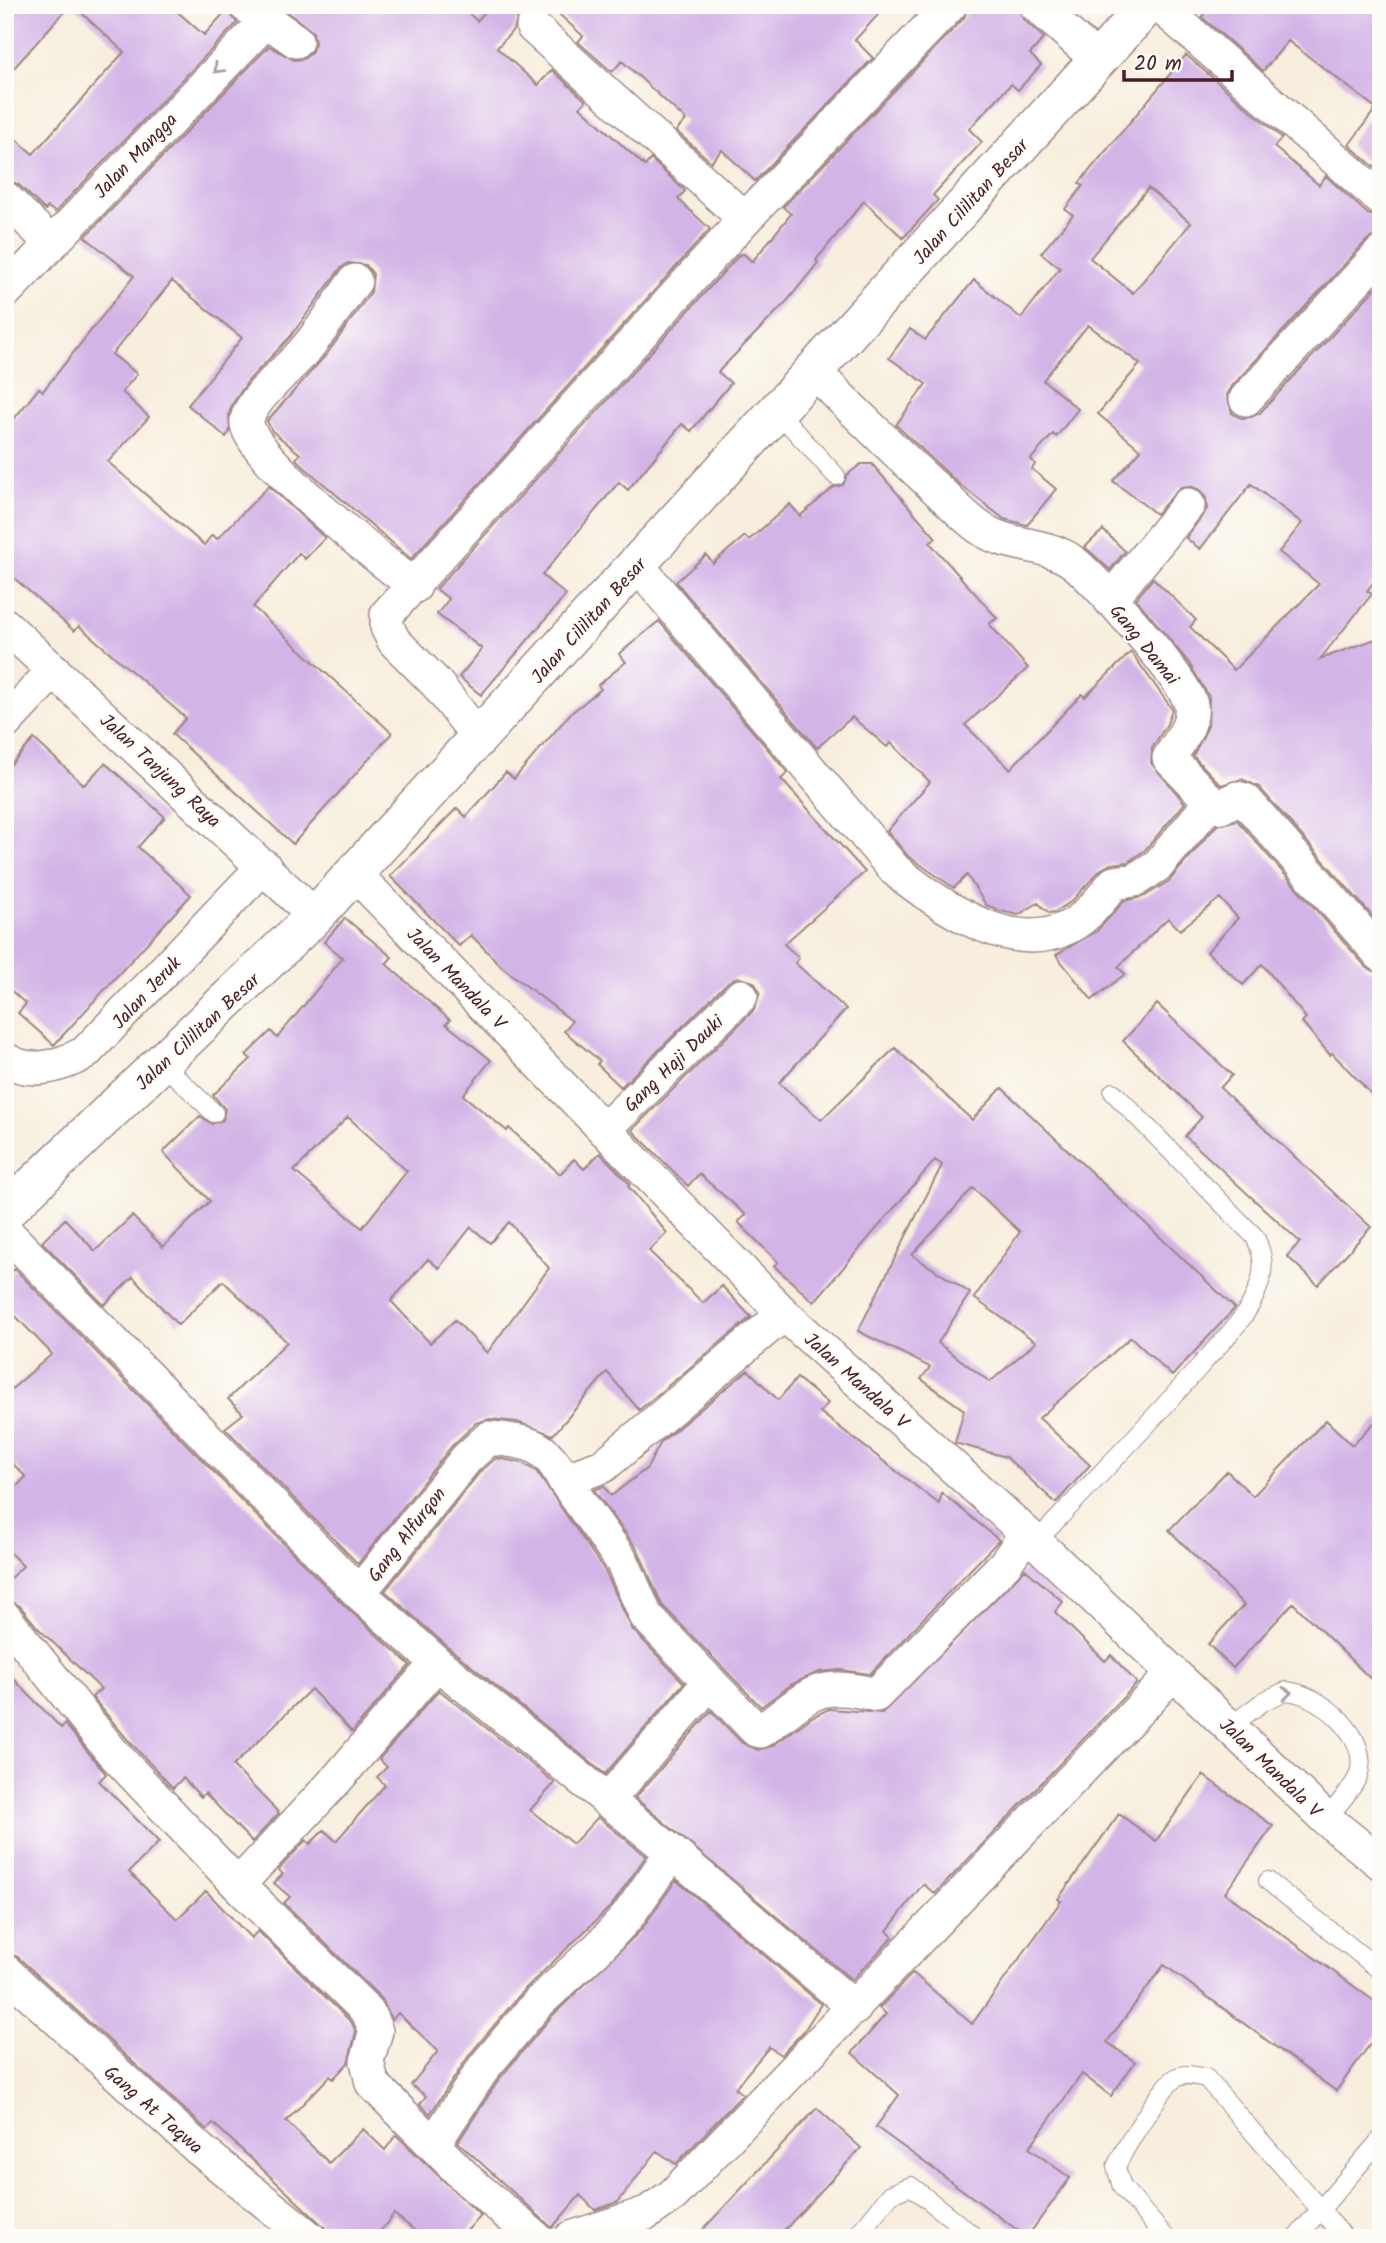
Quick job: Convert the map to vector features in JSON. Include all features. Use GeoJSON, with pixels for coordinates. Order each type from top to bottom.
{"type":"FeatureCollection","features":[{"type":"Feature","properties":{"kind":"street"},"geometry":{"type":"LineString","coordinates":[[480,739],[436,683],[394,641],[387,627],[387,614],[745,219],[950,5]]}},
{"type":"Feature","properties":{"kind":"street"},"geometry":{"type":"LineString","coordinates":[[1036,5],[1098,60]]}},
{"type":"Feature","properties":{"kind":"street"},"geometry":{"type":"LineString","coordinates":[[1138,10],[1381,199]]}},
{"type":"Feature","properties":{"kind":"street","name":"Jalan Cililitan Besar"},"geometry":{"type":"LineString","coordinates":[[5,1212],[163,1064],[355,874],[1098,60],[1138,10]]}},
{"type":"Feature","properties":{"kind":"street","name":"Jalan Mangga"},"geometry":{"type":"LineString","coordinates":[[5,292],[256,13],[296,41]]}},
{"type":"Feature","properties":{"kind":"street"},"geometry":{"type":"LineString","coordinates":[[533,27],[745,219]]}},
{"type":"Feature","properties":{"kind":"street"},"geometry":{"type":"LineString","coordinates":[[5,198],[50,242]]}},
{"type":"Feature","properties":{"kind":"street"},"geometry":{"type":"LineString","coordinates":[[1246,399],[1381,253]]}},
{"type":"Feature","properties":{"kind":"street"},"geometry":{"type":"LineString","coordinates":[[355,281],[305,350],[261,397],[247,419],[247,425],[256,443],[280,470],[365,550],[415,586]]}},
{"type":"Feature","properties":{"kind":"street","name":"Gang Damai"},"geometry":{"type":"LineString","coordinates":[[814,371],[873,431],[979,528],[1002,541],[1055,553],[1073,562],[1110,600],[1169,669],[1191,705],[1189,724],[1168,758],[1211,802]]}},
{"type":"Feature","properties":{"kind":"street"},"geometry":{"type":"LineString","coordinates":[[1110,600],[1188,505]]}},
{"type":"Feature","properties":{"kind":"street"},"geometry":{"type":"LineString","coordinates":[[637,565],[895,870],[937,904],[958,915],[1012,934],[1048,935],[1065,930],[1086,915],[1114,883],[1135,880],[1157,865],[1211,802],[1221,807],[1237,798],[1245,800],[1381,954]]}},
{"type":"Feature","properties":{"kind":"street","name":"Jalan Tanjung Raya"},"geometry":{"type":"LineString","coordinates":[[5,625],[315,916]]}},
{"type":"Feature","properties":{"kind":"street"},"geometry":{"type":"LineString","coordinates":[[5,723],[54,670]]}},
{"type":"Feature","properties":{"kind":"street","name":"Jalan Jeruk"},"geometry":{"type":"LineString","coordinates":[[5,1059],[29,1069],[65,1063],[85,1053],[264,866]]}},
{"type":"Feature","properties":{"kind":"street","name":"Jalan Mandala V"},"geometry":{"type":"LineString","coordinates":[[355,874],[784,1314],[1031,1538],[1326,1819],[1381,1863]]}},
{"type":"Feature","properties":{"kind":"street","name":"Gang Haji Dauki"},"geometry":{"type":"LineString","coordinates":[[604,1130],[741,996]]}},
{"type":"Feature","properties":{"kind":"street","name":"Gang Alfurqon"},"geometry":{"type":"LineString","coordinates":[[5,1231],[359,1593],[466,1459],[489,1438],[522,1442],[547,1454],[554,1458],[564,1480]]}},
{"type":"Feature","properties":{"kind":"street"},"geometry":{"type":"LineString","coordinates":[[784,1314],[603,1466],[564,1480],[622,1561],[646,1616],[756,1730],[761,1731],[799,1700],[822,1690],[847,1687],[876,1695],[1031,1538]]}},
{"type":"Feature","properties":{"kind":"street"},"geometry":{"type":"LineString","coordinates":[[359,1593],[437,1663],[672,1852],[855,2008]]}},
{"type":"Feature","properties":{"kind":"street"},"geometry":{"type":"LineString","coordinates":[[5,1618],[112,1752],[238,1885],[368,2012],[376,2031],[367,2061],[372,2083],[433,2144],[536,2238]]}},
{"type":"Feature","properties":{"kind":"street"},"geometry":{"type":"LineString","coordinates":[[238,1885],[337,1779],[437,1663]]}},
{"type":"Feature","properties":{"kind":"street"},"geometry":{"type":"LineString","coordinates":[[571,2238],[647,2213],[673,2195],[855,2008],[1144,1701],[1172,1675]]}},
{"type":"Feature","properties":{"kind":"street"},"geometry":{"type":"LineString","coordinates":[[607,1801],[710,1682]]}},
{"type":"Feature","properties":{"kind":"street"},"geometry":{"type":"LineString","coordinates":[[433,2144],[485,2066],[538,2003],[600,1947],[627,1917],[672,1852]]}},
{"type":"Feature","properties":{"kind":"street","name":"Gang At Taqwa"},"geometry":{"type":"LineString","coordinates":[[5,1971],[199,2149],[310,2238]]}},
{"type":"Feature","properties":{"kind":"lane"},"geometry":{"type":"LineString","coordinates":[[778,412],[836,476]]}},
{"type":"Feature","properties":{"kind":"lane"},"geometry":{"type":"LineString","coordinates":[[163,1064],[214,1113]]}},
{"type":"Feature","properties":{"kind":"lane"},"geometry":{"type":"LineString","coordinates":[[1031,1538],[1239,1322],[1258,1291],[1264,1269],[1262,1251],[1255,1237],[1113,1092]]}},
{"type":"Feature","properties":{"kind":"lane"},"geometry":{"type":"LineString","coordinates":[[1229,1727],[1277,1693],[1286,1691],[1308,1696],[1338,1720],[1354,1738],[1360,1752],[1358,1775],[1326,1819]]}},
{"type":"Feature","properties":{"kind":"lane"},"geometry":{"type":"LineString","coordinates":[[1268,1881],[1381,1971]]}},
{"type":"Feature","properties":{"kind":"lane"},"geometry":{"type":"LineString","coordinates":[[1166,2238],[1122,2187],[1116,2167],[1125,2147],[1174,2079],[1188,2074],[1206,2078],[1345,2238]]}},
{"type":"Feature","properties":{"kind":"lane"},"geometry":{"type":"LineString","coordinates":[[1296,2238],[1381,2138]]}},
{"type":"Feature","properties":{"kind":"lane"},"geometry":{"type":"LineString","coordinates":[[855,2238],[891,2194],[911,2186],[975,2238]]}},
{"type":"Feature","properties":{"kind":"building"},"geometry":{"type":"Polygon","coordinates":[[[17,5],[70,5],[5,78],[5,18],[17,5]]]}},
{"type":"Feature","properties":{"kind":"building"},"geometry":{"type":"Polygon","coordinates":[[[73,5],[170,5],[204,35],[227,10],[237,23],[55,212],[48,207],[45,210],[18,184],[5,179],[5,130],[33,154],[124,52],[73,5]]]}},
{"type":"Feature","properties":{"kind":"building"},"geometry":{"type":"Polygon","coordinates":[[[279,5],[460,5],[477,21],[491,5],[536,5],[519,14],[514,29],[497,48],[538,85],[552,70],[586,101],[580,107],[645,166],[651,159],[685,191],[678,199],[710,229],[411,559],[304,467],[296,459],[300,454],[272,431],[267,421],[327,354],[371,292],[373,274],[366,265],[348,263],[340,269],[290,337],[248,381],[232,405],[229,414],[230,431],[226,437],[188,405],[242,338],[172,281],[112,354],[137,374],[122,392],[149,417],[108,462],[204,545],[212,535],[217,539],[269,486],[325,538],[305,559],[299,553],[253,607],[392,733],[293,844],[172,734],[186,718],[79,626],[74,631],[5,570],[5,430],[39,388],[43,391],[134,276],[85,237],[269,46],[294,60],[303,59],[311,53],[315,43],[313,32],[279,5]]]}},
{"type":"Feature","properties":{"kind":"building"},"geometry":{"type":"Polygon","coordinates":[[[549,5],[887,5],[855,40],[873,58],[755,181],[722,150],[711,162],[676,131],[686,120],[622,61],[612,72],[578,42],[583,36],[549,5]]]}},
{"type":"Feature","properties":{"kind":"building"},"geometry":{"type":"Polygon","coordinates":[[[969,5],[1017,5],[1023,19],[1044,38],[1030,54],[1041,65],[1018,90],[1011,84],[969,129],[982,142],[933,195],[938,200],[903,238],[864,201],[816,260],[818,263],[788,300],[718,372],[731,383],[691,431],[682,424],[628,490],[619,482],[542,575],[566,595],[481,695],[459,677],[482,649],[437,614],[449,599],[436,589],[739,255],[744,254],[752,262],[791,214],[783,207],[964,18],[969,5]]]}},
{"type":"Feature","properties":{"kind":"building"},"geometry":{"type":"Polygon","coordinates":[[[1211,5],[1381,5],[1381,173],[1349,145],[1376,108],[1288,41],[1263,71],[1202,17],[1211,5]]]}},
{"type":"Feature","properties":{"kind":"building"},"geometry":{"type":"Polygon","coordinates":[[[1186,55],[1282,138],[1274,147],[1319,185],[1326,176],[1368,214],[1381,218],[1381,234],[1367,240],[1232,386],[1227,395],[1232,413],[1241,418],[1260,413],[1381,282],[1381,571],[1367,591],[1372,594],[1320,659],[1381,637],[1381,926],[1259,787],[1242,779],[1221,785],[1193,756],[1208,726],[1209,697],[1189,663],[1136,599],[1153,578],[1196,620],[1190,627],[1234,670],[1319,584],[1279,552],[1302,523],[1251,484],[1200,549],[1186,538],[1207,509],[1206,498],[1200,490],[1190,486],[1181,487],[1156,514],[1113,481],[1141,450],[1098,414],[1140,364],[1088,325],[1043,380],[1078,409],[1056,437],[1053,434],[1031,459],[1035,464],[1032,469],[1056,489],[1027,525],[1004,519],[959,484],[896,425],[926,384],[889,358],[910,329],[925,340],[974,280],[1021,318],[1060,268],[1041,253],[1073,215],[1065,209],[1083,186],[1079,183],[1186,55]],[[1148,188],[1090,258],[1133,293],[1191,223],[1148,188]]]}},
{"type":"Feature","properties":{"kind":"building"},"geometry":{"type":"Polygon","coordinates":[[[861,464],[872,464],[936,538],[930,543],[997,618],[989,624],[1028,668],[965,725],[1010,769],[1082,694],[1085,697],[1131,652],[1172,709],[1167,724],[1152,748],[1151,763],[1185,803],[1145,850],[1128,862],[1111,864],[1100,870],[1072,901],[1055,912],[1049,913],[1038,903],[1018,915],[1001,911],[986,905],[967,875],[954,888],[908,856],[887,831],[930,782],[891,743],[887,747],[852,717],[817,748],[676,582],[706,555],[713,563],[745,536],[749,540],[790,504],[800,516],[834,487],[843,485],[847,475],[861,464]]]}},
{"type":"Feature","properties":{"kind":"building"},"geometry":{"type":"Polygon","coordinates":[[[1103,530],[1125,551],[1110,570],[1085,547],[1103,530]]]}},
{"type":"Feature","properties":{"kind":"building"},"geometry":{"type":"Polygon","coordinates":[[[659,621],[788,773],[781,779],[865,872],[784,944],[799,958],[795,963],[846,1009],[779,1083],[821,1120],[895,1048],[972,1120],[1002,1088],[1235,1308],[1172,1376],[1131,1337],[1039,1418],[1090,1465],[1056,1503],[1006,1457],[955,1443],[964,1410],[921,1379],[930,1367],[858,1331],[942,1165],[935,1160],[814,1302],[774,1266],[778,1262],[738,1222],[746,1215],[699,1174],[688,1186],[632,1130],[754,1010],[760,992],[754,982],[737,977],[728,982],[621,1087],[597,1064],[600,1061],[564,1031],[572,1021],[502,967],[471,935],[459,946],[390,876],[457,808],[466,817],[506,772],[514,779],[570,714],[601,689],[598,685],[626,662],[619,654],[659,621]],[[973,1188],[912,1255],[970,1293],[938,1343],[990,1382],[1036,1342],[974,1298],[1020,1232],[973,1188]]]}},
{"type":"Feature","properties":{"kind":"building"},"geometry":{"type":"Polygon","coordinates":[[[34,739],[84,785],[105,763],[165,817],[138,847],[191,895],[54,1045],[18,1013],[26,1004],[5,985],[5,771],[34,739]]]}},
{"type":"Feature","properties":{"kind":"building"},"geometry":{"type":"Polygon","coordinates":[[[1237,820],[1367,968],[1381,974],[1381,1104],[1332,1053],[1330,1055],[1302,1022],[1306,1018],[1262,964],[1243,985],[1207,952],[1238,918],[1220,898],[1180,930],[1168,918],[1118,967],[1125,974],[1092,1000],[1056,955],[1097,931],[1124,901],[1145,896],[1169,881],[1217,825],[1237,820]]]}},
{"type":"Feature","properties":{"kind":"building"},"geometry":{"type":"Polygon","coordinates":[[[345,918],[392,957],[386,964],[450,1020],[446,1024],[491,1060],[463,1095],[507,1131],[509,1128],[560,1174],[574,1159],[584,1169],[600,1153],[630,1184],[628,1186],[667,1233],[649,1251],[703,1303],[722,1286],[751,1317],[639,1410],[607,1372],[553,1435],[517,1422],[490,1419],[476,1423],[451,1447],[358,1564],[225,1428],[243,1414],[228,1399],[287,1342],[223,1281],[178,1325],[133,1277],[104,1305],[42,1242],[65,1219],[95,1251],[132,1216],[163,1247],[210,1201],[163,1152],[200,1116],[212,1124],[223,1120],[225,1109],[213,1095],[251,1059],[246,1055],[271,1031],[277,1038],[343,958],[324,942],[345,918]],[[348,1117],[294,1171],[362,1228],[407,1171],[348,1117]],[[509,1222],[490,1243],[471,1227],[439,1268],[428,1259],[391,1301],[430,1343],[455,1320],[487,1353],[549,1268],[509,1222]]]}},
{"type":"Feature","properties":{"kind":"building"},"geometry":{"type":"Polygon","coordinates":[[[1157,1004],[1232,1075],[1220,1088],[1371,1227],[1318,1285],[1287,1256],[1300,1242],[1185,1136],[1202,1117],[1123,1041],[1157,1004]]]}},
{"type":"Feature","properties":{"kind":"building"},"geometry":{"type":"Polygon","coordinates":[[[15,1269],[345,1606],[410,1665],[352,1732],[311,1689],[233,1766],[279,1813],[252,1842],[205,1793],[201,1797],[183,1778],[173,1788],[92,1697],[101,1689],[37,1627],[20,1606],[5,1599],[5,1583],[23,1566],[5,1548],[5,1498],[26,1477],[5,1456],[5,1395],[52,1354],[5,1305],[5,1278],[15,1269]]]}},
{"type":"Feature","properties":{"kind":"building"},"geometry":{"type":"Polygon","coordinates":[[[748,1370],[778,1400],[797,1378],[828,1403],[820,1412],[939,1504],[942,1493],[999,1540],[870,1674],[840,1670],[819,1672],[792,1684],[761,1707],[662,1605],[638,1550],[594,1490],[604,1486],[611,1496],[647,1468],[661,1442],[748,1370]]]}},
{"type":"Feature","properties":{"kind":"building"},"geometry":{"type":"Polygon","coordinates":[[[1381,1416],[1381,1689],[1293,1603],[1233,1668],[1208,1644],[1244,1605],[1169,1530],[1227,1471],[1253,1496],[1326,1420],[1352,1445],[1381,1416]]]}},
{"type":"Feature","properties":{"kind":"building"},"geometry":{"type":"Polygon","coordinates":[[[496,1458],[520,1462],[536,1471],[605,1571],[632,1629],[684,1683],[605,1774],[449,1648],[385,1591],[480,1472],[496,1458]]]}},
{"type":"Feature","properties":{"kind":"building"},"geometry":{"type":"Polygon","coordinates":[[[1025,1569],[1063,1602],[1055,1612],[1105,1661],[1111,1655],[1137,1683],[935,1894],[923,1884],[887,1931],[893,1937],[852,1980],[635,1798],[711,1711],[742,1743],[758,1750],[772,1746],[812,1717],[829,1709],[882,1713],[1025,1569]]]}},
{"type":"Feature","properties":{"kind":"building"},"geometry":{"type":"Polygon","coordinates":[[[5,1670],[61,1728],[65,1724],[106,1774],[99,1781],[159,1842],[129,1872],[177,1919],[206,1891],[251,1938],[258,1931],[352,2023],[356,2032],[348,2063],[333,2079],[330,2076],[286,2121],[329,2163],[363,2129],[385,2150],[396,2135],[481,2216],[460,2238],[424,2238],[394,2214],[375,2238],[336,2238],[213,2123],[207,2130],[18,1957],[5,1952],[5,1670]]]}},
{"type":"Feature","properties":{"kind":"building"},"geometry":{"type":"Polygon","coordinates":[[[439,1690],[555,1783],[530,1810],[573,1844],[598,1817],[646,1856],[612,1905],[523,1991],[470,2054],[430,2114],[420,2104],[426,2096],[411,2085],[438,2051],[398,2013],[392,2020],[382,1999],[284,1903],[290,1897],[274,1883],[283,1874],[278,1870],[306,1840],[310,1844],[324,1830],[336,1841],[385,1785],[377,1777],[387,1767],[379,1759],[439,1690]]]}},
{"type":"Feature","properties":{"kind":"building"},"geometry":{"type":"Polygon","coordinates":[[[1203,1775],[1273,1826],[1225,1893],[1381,2006],[1381,2029],[1336,2091],[1164,1965],[1107,2042],[1135,2062],[1111,2096],[1082,2074],[1029,2148],[1070,2178],[1027,2237],[876,2127],[899,2095],[852,2053],[886,2014],[879,2008],[913,1973],[972,2024],[1061,1901],[1058,1899],[1119,1814],[1156,1841],[1203,1775]]]}},
{"type":"Feature","properties":{"kind":"building"},"geometry":{"type":"Polygon","coordinates":[[[676,1880],[821,2004],[804,2031],[781,2055],[769,2047],[735,2088],[743,2094],[676,2164],[657,2151],[618,2202],[595,2210],[580,2195],[552,2228],[458,2142],[500,2078],[552,2016],[641,1930],[676,1880]]]}},
{"type":"Feature","properties":{"kind":"building"},"geometry":{"type":"Polygon","coordinates":[[[817,2108],[861,2148],[777,2238],[695,2238],[817,2108]]]}}]}
